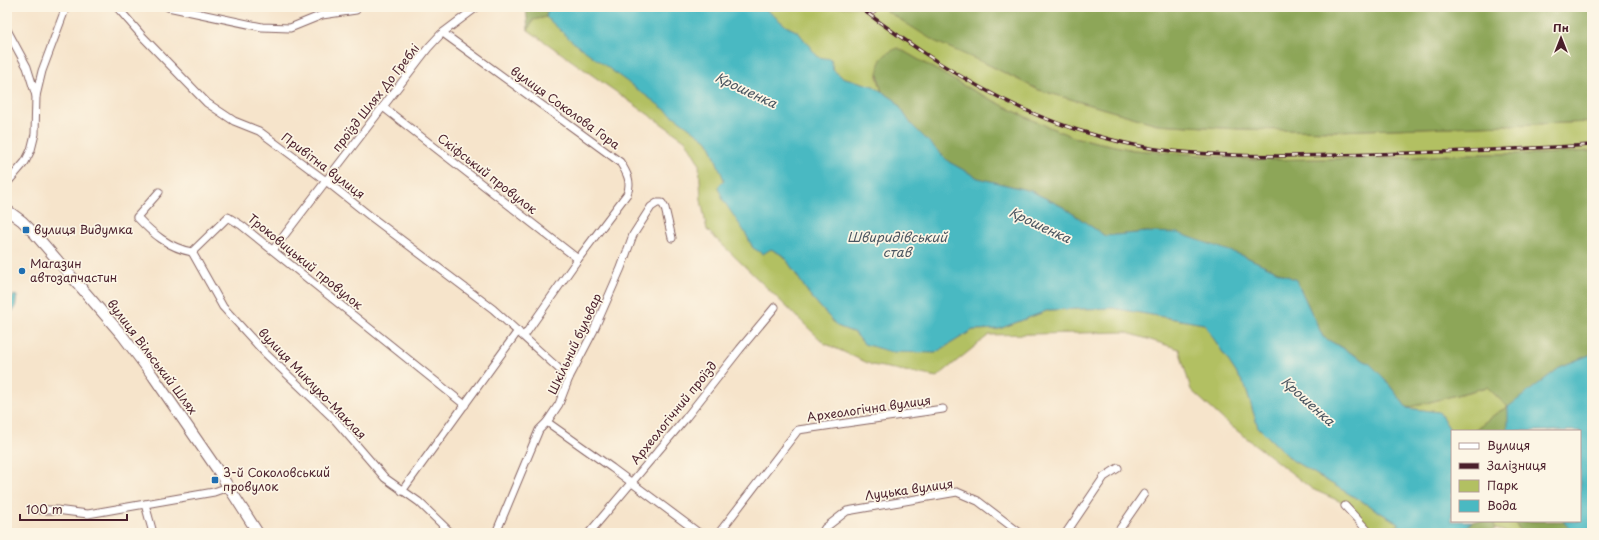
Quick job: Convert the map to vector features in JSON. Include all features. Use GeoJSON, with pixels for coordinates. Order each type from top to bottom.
{"type":"FeatureCollection","features":[{"type":"Feature","properties":{"kind":"street"},"geometry":{"type":"LineString","coordinates":[[7,184],[25,162],[31,150],[35,134],[36,96],[42,70],[66,7]]}},
{"type":"Feature","properties":{"kind":"street","name":"Привітна вулиця"},"geometry":{"type":"LineString","coordinates":[[117,7],[143,38],[207,103],[234,121],[259,131],[326,181],[493,310],[569,378]]}},
{"type":"Feature","properties":{"kind":"street"},"geometry":{"type":"LineString","coordinates":[[168,7],[262,27],[290,28],[322,16],[356,10]]}},
{"type":"Feature","properties":{"kind":"street","name":"проїзд Шлях До Греблі"},"geometry":{"type":"LineString","coordinates":[[274,250],[428,48],[443,33],[477,7]]}},
{"type":"Feature","properties":{"kind":"street"},"geometry":{"type":"LineString","coordinates":[[7,30],[27,67],[36,96]]}},
{"type":"Feature","properties":{"kind":"street","name":"вулиця Соколова Гора"},"geometry":{"type":"LineString","coordinates":[[402,491],[465,405],[627,194],[630,186],[625,169],[620,162],[443,33]]}},
{"type":"Feature","properties":{"kind":"street","name":"Скіфський провулок"},"geometry":{"type":"LineString","coordinates":[[383,107],[578,259]]}},
{"type":"Feature","properties":{"kind":"street"},"geometry":{"type":"LineString","coordinates":[[159,192],[138,217],[158,238],[175,247],[192,252]]}},
{"type":"Feature","properties":{"kind":"street","name":"Шкільний бульвар"},"geometry":{"type":"LineString","coordinates":[[496,533],[539,430],[547,422],[559,404],[569,378],[621,268],[633,236],[651,207],[657,203],[662,204],[665,208],[672,238]]}},
{"type":"Feature","properties":{"kind":"street","name":"вулиця Вільський Шлях"},"geometry":{"type":"LineString","coordinates":[[7,210],[22,221],[34,233],[122,336],[163,390],[258,533]]}},
{"type":"Feature","properties":{"kind":"street","name":"Троковицький провулок"},"geometry":{"type":"LineString","coordinates":[[192,252],[228,217],[274,250],[465,405]]}},
{"type":"Feature","properties":{"kind":"street","name":"вулиця Миклухо-Маклая"},"geometry":{"type":"LineString","coordinates":[[192,252],[223,307],[265,354],[336,421],[385,478],[418,502],[451,533]]}},
{"type":"Feature","properties":{"kind":"street","name":"Археологічний проїзд"},"geometry":{"type":"LineString","coordinates":[[589,533],[686,419],[740,349],[775,307]]}},
{"type":"Feature","properties":{"kind":"street","name":"Археологічна вулиця"},"geometry":{"type":"LineString","coordinates":[[719,533],[798,430],[943,409]]}},
{"type":"Feature","properties":{"kind":"street"},"geometry":{"type":"LineString","coordinates":[[547,422],[699,533]]}},
{"type":"Feature","properties":{"kind":"street"},"geometry":{"type":"LineString","coordinates":[[1066,533],[1104,476],[1118,468]]}},
{"type":"Feature","properties":{"kind":"street"},"geometry":{"type":"LineString","coordinates":[[41,510],[56,510],[88,514],[214,492],[228,487]]}},
{"type":"Feature","properties":{"kind":"street","name":"Луцька вулиця"},"geometry":{"type":"LineString","coordinates":[[822,533],[825,528],[847,511],[957,492],[978,501],[1020,533]]}},
{"type":"Feature","properties":{"kind":"street"},"geometry":{"type":"LineString","coordinates":[[1117,533],[1144,494]]}},
{"type":"Feature","properties":{"kind":"street"},"geometry":{"type":"LineString","coordinates":[[145,504],[153,533]]}},
{"type":"Feature","properties":{"kind":"street"},"geometry":{"type":"LineString","coordinates":[[1344,506],[1370,533]]}},
{"type":"Feature","properties":{"kind":"green space"},"geometry":{"type":"Polygon","coordinates":[[[526,7],[548,7],[546,17],[533,20],[528,30],[526,7]]]}},
{"type":"Feature","properties":{"kind":"green space"},"geometry":{"type":"Polygon","coordinates":[[[759,7],[887,7],[886,10],[1039,90],[1157,124],[1239,129],[1336,131],[1592,122],[1592,151],[1540,154],[1464,154],[1403,158],[1253,160],[1133,150],[1073,137],[1032,120],[964,86],[898,48],[877,76],[882,92],[873,86],[842,77],[818,58],[798,32],[786,26],[767,10],[759,7]]]}},
{"type":"Feature","properties":{"kind":"green space"},"geometry":{"type":"Polygon","coordinates":[[[887,7],[1592,7],[1592,122],[1336,131],[1239,129],[1157,124],[1039,90],[989,65],[934,41],[885,10],[887,7]]]}},
{"type":"Feature","properties":{"kind":"green space"},"geometry":{"type":"Polygon","coordinates":[[[546,17],[574,42],[709,142],[753,248],[771,249],[784,256],[809,294],[837,326],[855,333],[864,344],[935,353],[973,330],[999,329],[1049,310],[1112,308],[1204,324],[1245,386],[1258,427],[1292,460],[1398,523],[1388,533],[1374,533],[1346,504],[1312,489],[1226,422],[1191,390],[1179,349],[1125,332],[989,335],[937,377],[872,365],[824,343],[707,230],[701,200],[699,163],[686,141],[528,30],[533,20],[546,17]]]}},
{"type":"Feature","properties":{"kind":"green space"},"geometry":{"type":"Polygon","coordinates":[[[898,48],[964,86],[1032,120],[1073,137],[1133,150],[1253,160],[1403,158],[1464,154],[1540,154],[1592,151],[1592,354],[1562,366],[1509,407],[1508,430],[1474,430],[1498,412],[1508,407],[1487,387],[1407,408],[1383,377],[1370,364],[1323,337],[1296,280],[1244,256],[1147,232],[1105,236],[1063,207],[1031,191],[978,178],[949,162],[911,124],[895,100],[882,92],[878,71],[879,65],[881,60],[890,52],[898,48]]]}},
{"type":"Feature","properties":{"kind":"green space"},"geometry":{"type":"Polygon","coordinates":[[[1487,387],[1508,407],[1498,412],[1474,430],[1451,430],[1451,431],[1439,412],[1407,408],[1487,387]]]}},
{"type":"Feature","properties":{"kind":"green space"},"geometry":{"type":"Polygon","coordinates":[[[1471,522],[1494,522],[1495,529],[1490,533],[1462,533],[1471,522]]]}},
{"type":"Feature","properties":{"kind":"green space"},"geometry":{"type":"Polygon","coordinates":[[[1494,522],[1516,522],[1521,533],[1509,533],[1495,529],[1494,522]]]}},
{"type":"Feature","properties":{"kind":"green space"},"geometry":{"type":"Polygon","coordinates":[[[1516,522],[1564,522],[1573,533],[1521,533],[1516,522]]]}},
{"type":"Feature","properties":{"kind":"green space"},"geometry":{"type":"Polygon","coordinates":[[[1398,523],[1402,533],[1388,533],[1398,523]]]}},
{"type":"Feature","properties":{"kind":"water","name":"Швиридівський став"},"geometry":{"type":"Polygon","coordinates":[[[548,7],[759,7],[767,10],[786,26],[798,32],[818,57],[831,59],[833,70],[842,77],[873,86],[895,100],[911,124],[949,162],[978,178],[1031,191],[1063,207],[1105,236],[1147,232],[1178,233],[1244,256],[1296,280],[1323,337],[1370,364],[1383,377],[1407,408],[1439,412],[1451,431],[1451,522],[1471,522],[1462,533],[1402,533],[1398,523],[1292,460],[1258,427],[1245,386],[1204,324],[1112,308],[1049,310],[999,329],[973,330],[935,353],[891,352],[864,344],[855,333],[837,326],[809,294],[784,256],[771,249],[763,254],[753,248],[746,234],[723,200],[718,187],[724,180],[709,142],[573,42],[546,17],[548,7]]]}},
{"type":"Feature","properties":{"kind":"water"},"geometry":{"type":"Polygon","coordinates":[[[14,295],[17,296],[15,309],[7,316],[7,307],[14,295]]]}},
{"type":"Feature","properties":{"kind":"water"},"geometry":{"type":"Polygon","coordinates":[[[1592,354],[1592,533],[1573,533],[1564,522],[1581,522],[1581,430],[1508,430],[1508,407],[1562,366],[1592,354]]]}},
{"type":"Feature","properties":{"kind":"railway"},"geometry":{"type":"LineString","coordinates":[[859,7],[938,62],[980,87],[1023,109],[1057,123],[1095,135],[1153,149],[1222,155],[1273,156],[1430,152],[1592,145]]}},
{"type":"Feature","properties":{"kind":"place","name":"вулиця Видумка"},"geometry":{"type":"Point","coordinates":[26,230]}},
{"type":"Feature","properties":{"kind":"place","name":"Магазин автозапчастин"},"geometry":{"type":"Point","coordinates":[22,271]}},
{"type":"Feature","properties":{"kind":"place","name":"3-й Соколовський провулок"},"geometry":{"type":"Point","coordinates":[215,480]}},
{"type":"Feature","properties":{"kind":"water label","name":"Крошенка"},"geometry":{"type":"Point","coordinates":[746,90]}},
{"type":"Feature","properties":{"kind":"water label","name":"Крошенка"},"geometry":{"type":"Point","coordinates":[1040,225]}},
{"type":"Feature","properties":{"kind":"water label","name":"Крошенка"},"geometry":{"type":"Point","coordinates":[1308,401]}}]}
